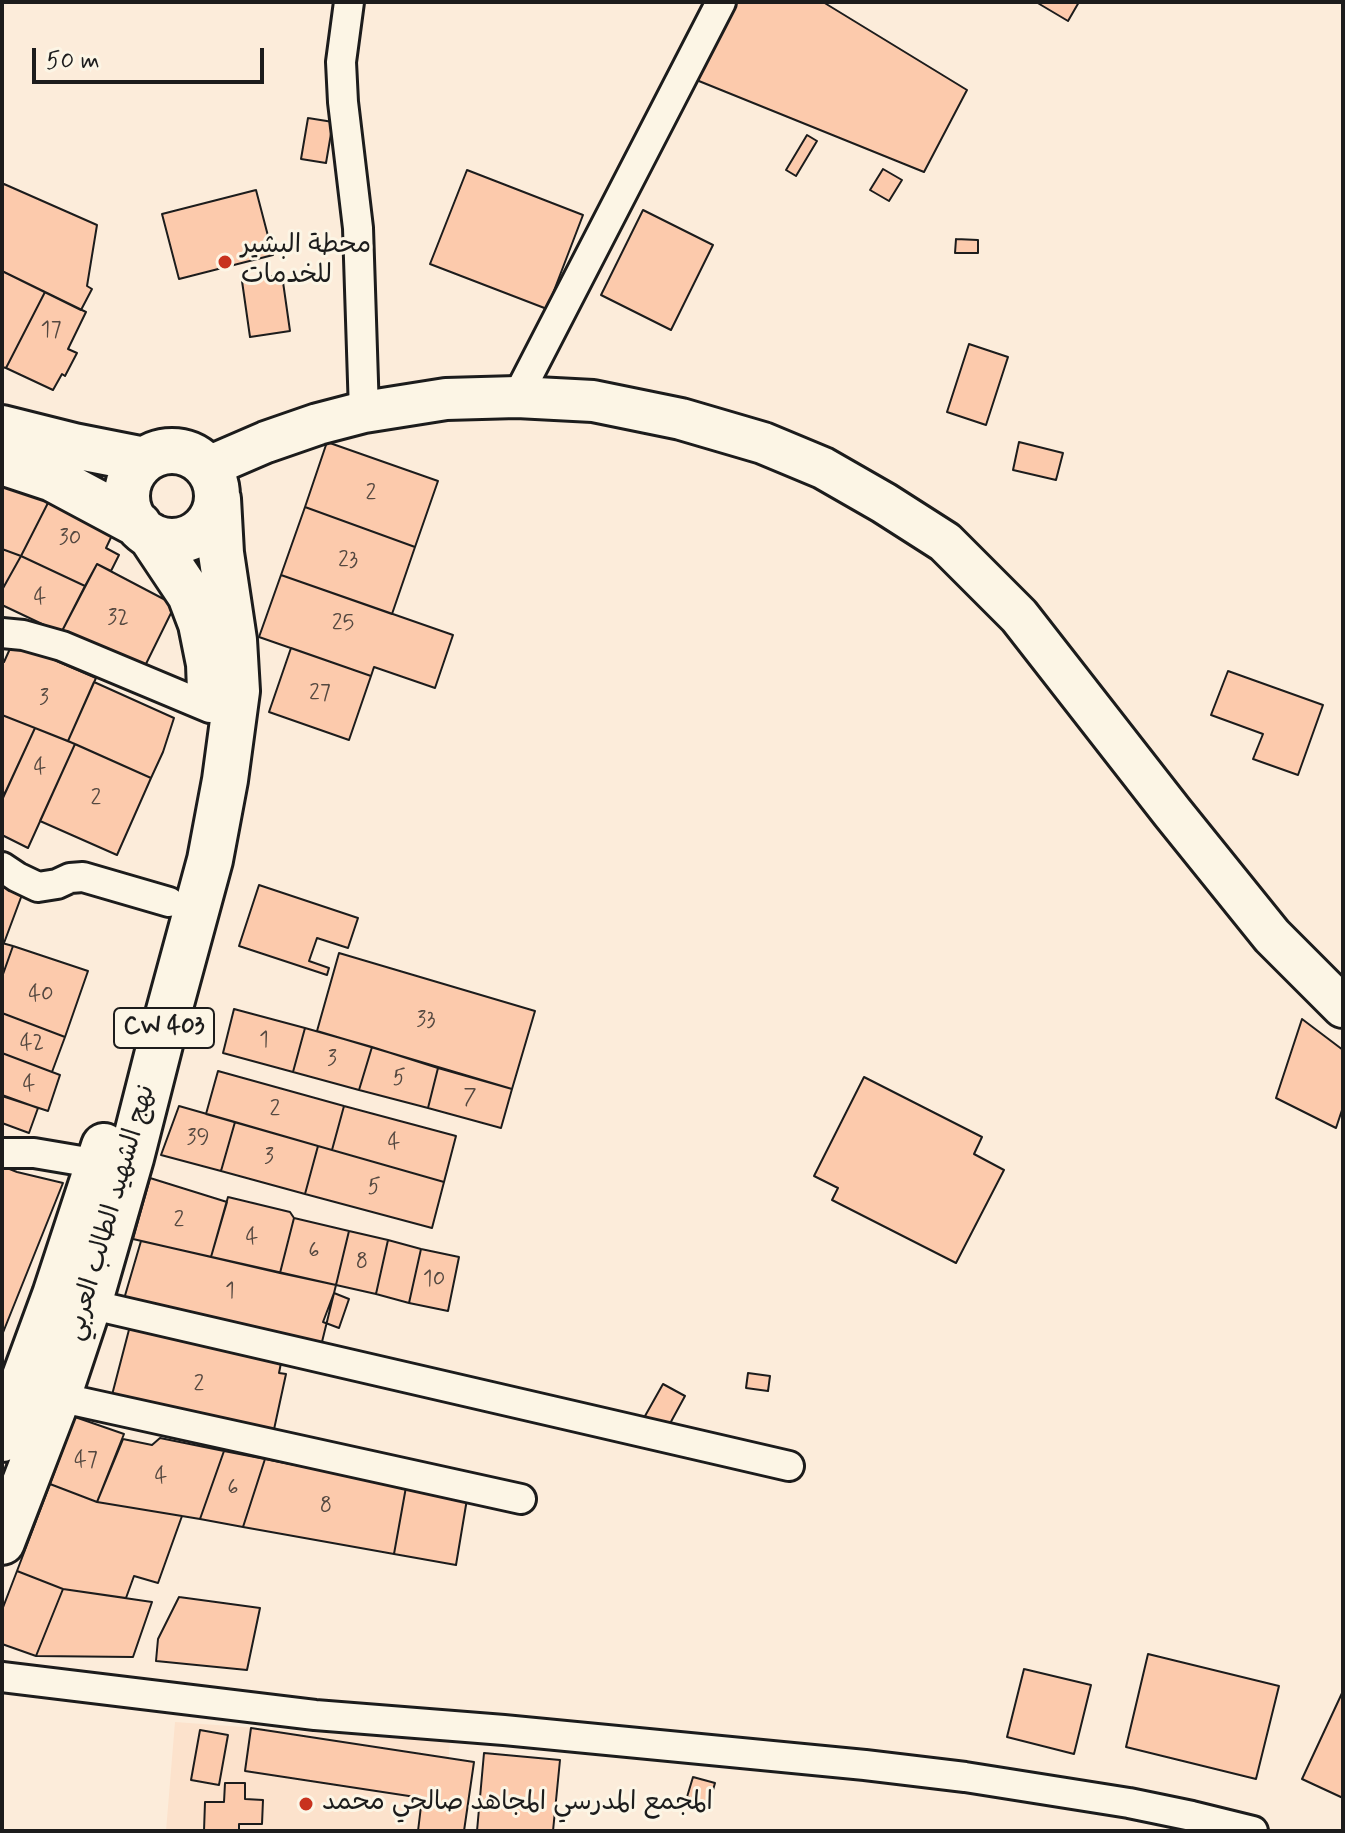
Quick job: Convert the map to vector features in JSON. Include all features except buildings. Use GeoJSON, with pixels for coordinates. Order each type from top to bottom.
{"type":"FeatureCollection","features":[{"type":"Feature","properties":{"kind":"main road"},"geometry":{"type":"LineString","coordinates":[[213,483],[241,451],[318,424],[364,412],[446,399],[517,397],[593,401],[681,419],[763,443],[823,468],[945,542],[1019,616],[1272,936],[1343,1007]]}},
{"type":"Feature","properties":{"kind":"main road"},"geometry":{"type":"LineString","coordinates":[[2,428],[145,460]]}},
{"type":"Feature","properties":{"kind":"main road"},"geometry":{"type":"LineString","coordinates":[[171,450],[197,458],[213,483],[214,514],[194,536],[165,540],[144,530],[131,513],[127,498],[135,470],[157,453],[171,450]]}},
{"type":"Feature","properties":{"kind":"main road","name":"نهج الشهيد الطالب العربي"},"geometry":{"type":"LineString","coordinates":[[2,462],[53,479],[144,530],[190,595],[201,624],[209,664],[210,708],[206,745],[169,902],[99,1164],[2,1437]]}},
{"type":"Feature","properties":{"kind":"main road","name":"نهج الشهيد الطالب العربي"},"geometry":{"type":"LineString","coordinates":[[2,1542],[58,1397],[89,1304],[210,860],[237,691],[234,640],[213,483]]}},
{"type":"Feature","properties":{"kind":"street"},"geometry":{"type":"LineString","coordinates":[[349,2],[341,62],[358,228],[364,412]]}},
{"type":"Feature","properties":{"kind":"street"},"geometry":{"type":"LineString","coordinates":[[517,397],[721,2]]}},
{"type":"Feature","properties":{"kind":"street"},"geometry":{"type":"LineString","coordinates":[[2,633],[23,635],[62,646],[210,708]]}},
{"type":"Feature","properties":{"kind":"street"},"geometry":{"type":"LineString","coordinates":[[2,867],[38,887],[83,877],[169,902]]}},
{"type":"Feature","properties":{"kind":"street"},"geometry":{"type":"LineString","coordinates":[[2,1153],[34,1153],[99,1164]]}},
{"type":"Feature","properties":{"kind":"street"},"geometry":{"type":"LineString","coordinates":[[89,1304],[789,1466]]}},
{"type":"Feature","properties":{"kind":"street"},"geometry":{"type":"LineString","coordinates":[[58,1397],[521,1499]]}},
{"type":"Feature","properties":{"kind":"street"},"geometry":{"type":"LineString","coordinates":[[2,1677],[315,1715],[519,1731],[965,1777],[1129,1803],[1253,1831]]}},
{"type":"Feature","properties":{"kind":"shaded area","name":"المجمع المدرسي المجاهد صالحي محمد"},"geometry":{"type":"Polygon","coordinates":[[[175,1722],[450,1742],[442,1831],[166,1831],[175,1722]]]}},
{"type":"Feature","properties":{"kind":"place","name":"محطة البشير للخدمات"},"geometry":{"type":"Point","coordinates":[225,262]}},
{"type":"Feature","properties":{"kind":"place","name":"المجمع المدرسي المجاهد صالحي محمد"},"geometry":{"type":"Point","coordinates":[306,1804]}}]}
